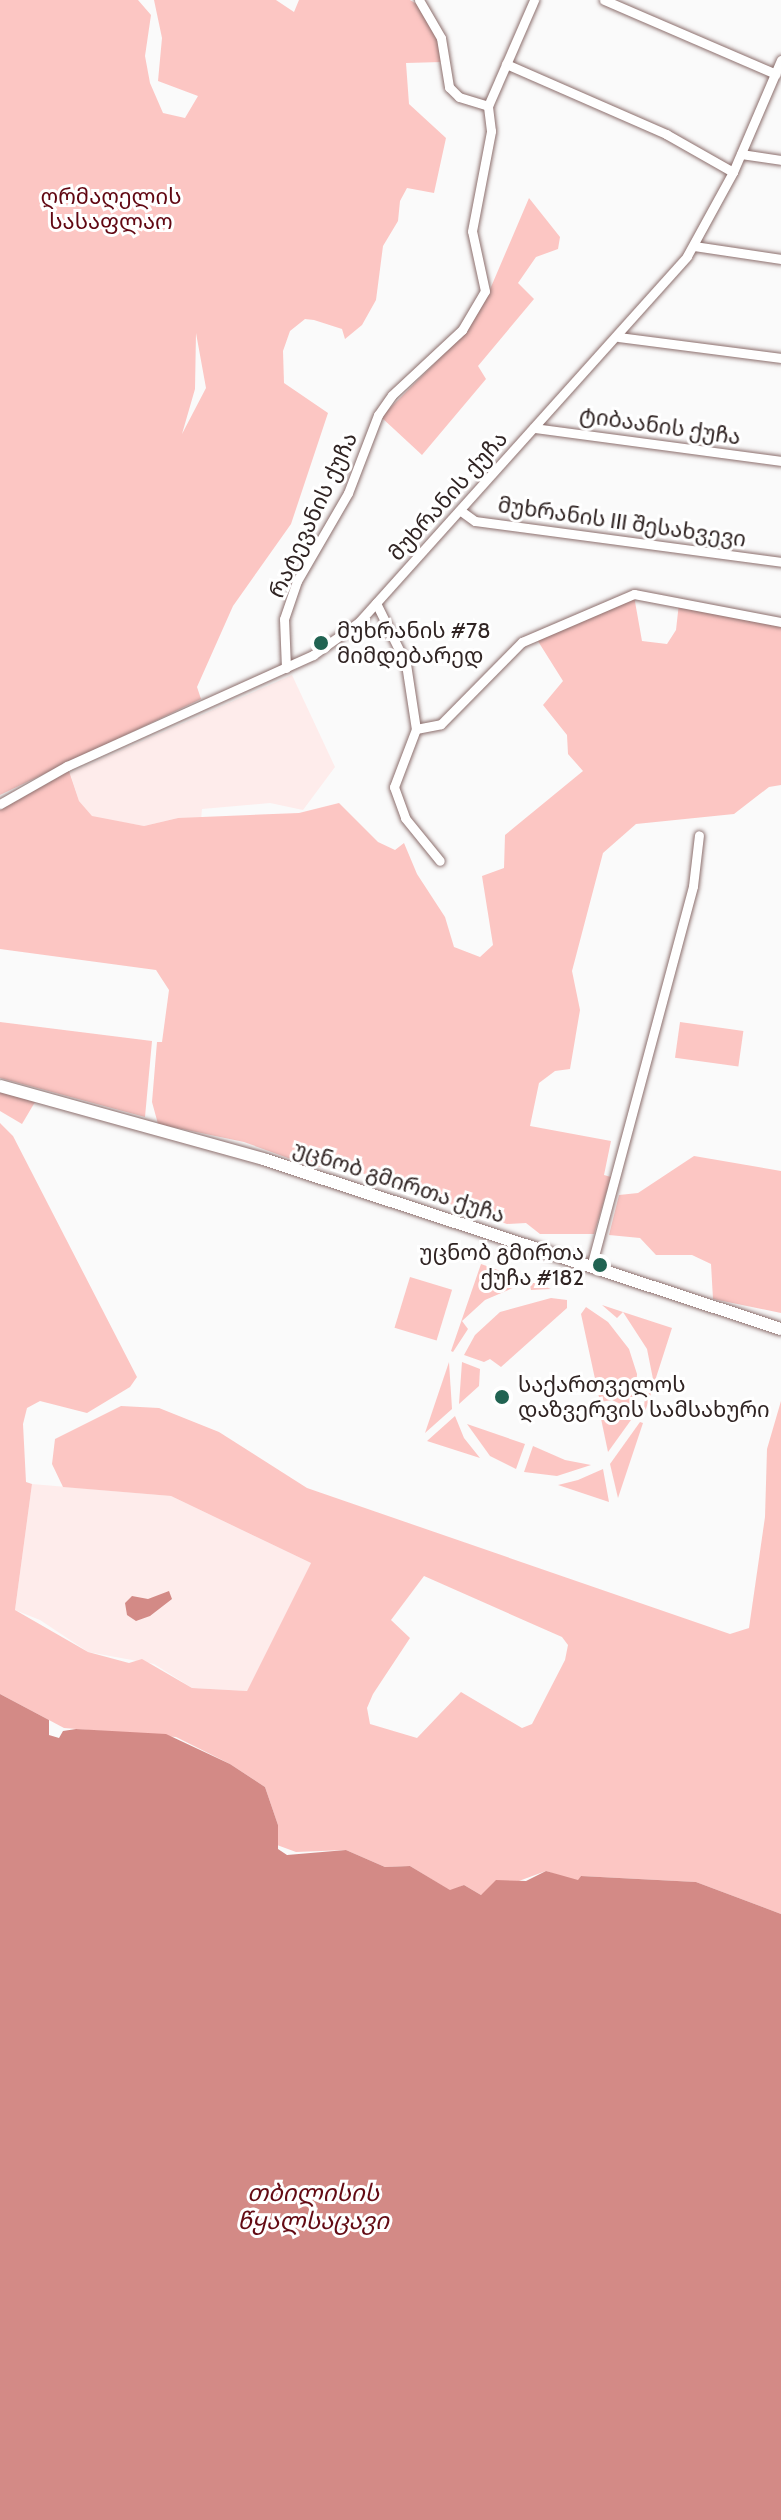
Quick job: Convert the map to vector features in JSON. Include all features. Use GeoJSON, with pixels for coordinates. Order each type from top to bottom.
{"type":"FeatureCollection","features":[{"type":"Feature","properties":{"kind":"main road","name":"უცნობ გმირთა ქუჩა"},"geometry":{"type":"LineString","coordinates":[[0,1086],[250,1155],[781,1329]]}},
{"type":"Feature","properties":{"kind":"street"},"geometry":{"type":"LineString","coordinates":[[419,0],[441,38],[449,87],[459,97],[488,106]]}},
{"type":"Feature","properties":{"kind":"street","name":"რატევანის ქუჩა"},"geometry":{"type":"LineString","coordinates":[[286,668],[284,619],[297,581],[348,493],[378,415],[392,395],[462,330],[485,291],[472,231],[491,131],[488,106],[534,0]]}},
{"type":"Feature","properties":{"kind":"street"},"geometry":{"type":"LineString","coordinates":[[604,0],[776,74]]}},
{"type":"Feature","properties":{"kind":"street","name":"მუხრანის ქუჩა"},"geometry":{"type":"LineString","coordinates":[[0,804],[67,766],[331,645],[376,603],[619,337],[694,246],[733,172],[781,60]]}},
{"type":"Feature","properties":{"kind":"street"},"geometry":{"type":"LineString","coordinates":[[506,64],[666,134],[733,172]]}},
{"type":"Feature","properties":{"kind":"street"},"geometry":{"type":"LineString","coordinates":[[741,154],[781,160]]}},
{"type":"Feature","properties":{"kind":"street"},"geometry":{"type":"LineString","coordinates":[[694,246],[781,259]]}},
{"type":"Feature","properties":{"kind":"street"},"geometry":{"type":"LineString","coordinates":[[619,337],[781,358]]}},
{"type":"Feature","properties":{"kind":"street","name":"ტიბაანის ქუჩა"},"geometry":{"type":"LineString","coordinates":[[534,428],[781,461]]}},
{"type":"Feature","properties":{"kind":"street","name":"მუხრანის III შესახვევი"},"geometry":{"type":"LineString","coordinates":[[461,511],[475,521],[781,562]]}},
{"type":"Feature","properties":{"kind":"street"},"geometry":{"type":"LineString","coordinates":[[416,729],[441,724],[522,642],[634,594],[781,622]]}},
{"type":"Feature","properties":{"kind":"street"},"geometry":{"type":"LineString","coordinates":[[376,603],[406,664],[416,729],[394,787],[405,818],[440,861]]}},
{"type":"Feature","properties":{"kind":"street"},"geometry":{"type":"LineString","coordinates":[[591,1267],[693,886],[699,835]]}},
{"type":"Feature","properties":{"kind":"shaded area"},"geometry":{"type":"Polygon","coordinates":[[[292,675],[335,767],[303,810],[270,803],[202,809],[201,820],[178,818],[144,826],[92,817],[79,801],[70,773],[292,675]]]}},
{"type":"Feature","properties":{"kind":"shaded area"},"geometry":{"type":"Polygon","coordinates":[[[32,1484],[171,1496],[311,1563],[247,1691],[192,1688],[154,1664],[88,1652],[40,1620],[15,1610],[32,1484]]]}},
{"type":"Feature","properties":{"kind":"green space","name":"ღრმაღელის სასაფლაო"},"geometry":{"type":"Polygon","coordinates":[[[0,0],[138,0],[151,15],[145,56],[150,83],[163,113],[185,118],[198,96],[158,81],[162,38],[154,0],[276,0],[294,12],[299,0],[410,0],[420,6],[440,43],[442,62],[406,63],[409,104],[446,138],[434,193],[407,188],[400,201],[398,221],[383,246],[376,300],[362,325],[345,339],[342,329],[314,320],[305,319],[290,331],[283,351],[284,383],[328,413],[291,524],[233,606],[197,687],[201,699],[0,795],[0,0]],[[196,333],[195,389],[182,434],[206,388],[196,333]]]}},
{"type":"Feature","properties":{"kind":"green space"},"geometry":{"type":"Polygon","coordinates":[[[529,198],[560,237],[558,249],[536,257],[518,283],[534,299],[478,366],[486,379],[422,455],[381,417],[465,333],[485,301],[529,198]]]}},
{"type":"Feature","properties":{"kind":"green space"},"geometry":{"type":"Polygon","coordinates":[[[634,596],[642,641],[667,644],[676,630],[679,603],[781,624],[781,785],[769,787],[734,814],[636,824],[603,853],[572,971],[580,1010],[570,1069],[555,1071],[539,1083],[530,1126],[611,1141],[604,1175],[611,1177],[594,1234],[540,1234],[526,1223],[507,1224],[356,1171],[310,1166],[244,1142],[158,1124],[152,1102],[157,1042],[162,1042],[169,990],[156,970],[0,949],[0,810],[69,771],[79,801],[92,816],[144,826],[178,818],[299,813],[339,803],[378,842],[395,850],[404,843],[417,874],[445,917],[454,947],[480,957],[493,945],[482,876],[504,868],[505,835],[583,771],[568,754],[567,735],[543,705],[563,681],[536,638],[634,596]]]}},
{"type":"Feature","properties":{"kind":"green space"},"geometry":{"type":"Polygon","coordinates":[[[0,1022],[152,1041],[145,1117],[0,1078],[0,1022]]]}},
{"type":"Feature","properties":{"kind":"green space"},"geometry":{"type":"Polygon","coordinates":[[[680,1022],[743,1031],[738,1067],[675,1058],[680,1022]]]}},
{"type":"Feature","properties":{"kind":"green space"},"geometry":{"type":"Polygon","coordinates":[[[0,1092],[35,1102],[22,1124],[0,1111],[0,1092]]]}},
{"type":"Feature","properties":{"kind":"green space"},"geometry":{"type":"Polygon","coordinates":[[[0,1123],[13,1136],[137,1377],[130,1387],[87,1413],[40,1401],[27,1408],[23,1424],[26,1482],[32,1484],[15,1610],[88,1652],[129,1663],[142,1659],[192,1688],[247,1691],[311,1563],[171,1496],[63,1487],[52,1464],[55,1439],[121,1406],[159,1408],[219,1432],[307,1488],[730,1634],[749,1628],[765,1517],[767,1449],[781,1401],[781,1914],[696,1882],[581,1876],[578,1882],[546,1871],[481,1895],[464,1885],[451,1891],[410,1866],[385,1867],[346,1850],[296,1852],[277,1845],[278,1825],[265,1787],[230,1764],[176,1737],[64,1728],[0,1694],[0,1123]],[[424,1576],[391,1620],[410,1638],[373,1694],[367,1708],[370,1724],[417,1738],[461,1692],[522,1728],[532,1724],[565,1660],[568,1645],[562,1637],[424,1576]]]}},
{"type":"Feature","properties":{"kind":"green space"},"geometry":{"type":"Polygon","coordinates":[[[694,1156],[781,1171],[781,1313],[713,1299],[711,1264],[692,1255],[656,1255],[640,1238],[609,1235],[619,1195],[638,1193],[694,1156]]]}},
{"type":"Feature","properties":{"kind":"green space"},"geometry":{"type":"Polygon","coordinates":[[[481,1264],[529,1281],[485,1300],[462,1321],[468,1329],[453,1352],[451,1351],[481,1264]]]}},
{"type":"Feature","properties":{"kind":"green space"},"geometry":{"type":"Polygon","coordinates":[[[410,1277],[452,1290],[437,1341],[395,1328],[410,1277]]]}},
{"type":"Feature","properties":{"kind":"green space"},"geometry":{"type":"Polygon","coordinates":[[[529,1281],[551,1289],[531,1290],[529,1281]]]}},
{"type":"Feature","properties":{"kind":"green space"},"geometry":{"type":"Polygon","coordinates":[[[551,1298],[567,1300],[567,1308],[501,1367],[490,1359],[484,1362],[464,1355],[475,1335],[500,1312],[551,1298]]]}},
{"type":"Feature","properties":{"kind":"green space"},"geometry":{"type":"Polygon","coordinates":[[[602,1305],[623,1312],[617,1318],[602,1305]]]}},
{"type":"Feature","properties":{"kind":"green space"},"geometry":{"type":"Polygon","coordinates":[[[586,1307],[608,1322],[629,1349],[637,1374],[635,1411],[612,1400],[600,1402],[581,1314],[586,1307]]]}},
{"type":"Feature","properties":{"kind":"green space"},"geometry":{"type":"Polygon","coordinates":[[[623,1312],[672,1328],[654,1384],[647,1349],[623,1312]]]}},
{"type":"Feature","properties":{"kind":"green space"},"geometry":{"type":"Polygon","coordinates":[[[449,1362],[452,1409],[425,1433],[449,1362]]]}},
{"type":"Feature","properties":{"kind":"green space"},"geometry":{"type":"Polygon","coordinates":[[[462,1362],[480,1369],[479,1386],[459,1404],[462,1362]]]}},
{"type":"Feature","properties":{"kind":"green space"},"geometry":{"type":"Polygon","coordinates":[[[654,1384],[644,1415],[645,1385],[654,1384]]]}},
{"type":"Feature","properties":{"kind":"green space"},"geometry":{"type":"Polygon","coordinates":[[[600,1414],[631,1420],[608,1452],[600,1414]]]}},
{"type":"Feature","properties":{"kind":"green space"},"geometry":{"type":"Polygon","coordinates":[[[455,1416],[464,1438],[480,1458],[427,1441],[455,1416]]]}},
{"type":"Feature","properties":{"kind":"green space"},"geometry":{"type":"Polygon","coordinates":[[[640,1422],[643,1423],[618,1498],[610,1464],[640,1422]]]}},
{"type":"Feature","properties":{"kind":"green space"},"geometry":{"type":"Polygon","coordinates":[[[467,1424],[525,1444],[516,1469],[490,1456],[467,1424]]]}},
{"type":"Feature","properties":{"kind":"green space"},"geometry":{"type":"Polygon","coordinates":[[[533,1446],[565,1460],[591,1465],[557,1476],[524,1472],[533,1446]]]}},
{"type":"Feature","properties":{"kind":"green space"},"geometry":{"type":"Polygon","coordinates":[[[603,1469],[609,1502],[558,1485],[578,1480],[603,1469]]]}},
{"type":"Feature","properties":{"kind":"water"},"geometry":{"type":"Polygon","coordinates":[[[169,1591],[172,1599],[150,1616],[136,1621],[127,1615],[125,1603],[132,1596],[148,1599],[169,1591]]]}},
{"type":"Feature","properties":{"kind":"water","name":"თბილისის წყალსაცავი"},"geometry":{"type":"Polygon","coordinates":[[[0,1694],[49,1720],[49,1735],[59,1738],[63,1731],[76,1729],[166,1734],[230,1764],[265,1787],[278,1825],[278,1849],[287,1855],[346,1850],[385,1867],[410,1866],[450,1890],[464,1885],[481,1895],[496,1880],[526,1881],[546,1871],[578,1880],[581,1876],[696,1882],[781,1914],[781,2520],[0,2520],[0,1694]]]}},
{"type":"Feature","properties":{"kind":"place","name":"მუხრანის #78 მიმდებარედ"},"geometry":{"type":"Point","coordinates":[321,643]}},
{"type":"Feature","properties":{"kind":"place","name":"უცნობ გმირთა ქუჩა #182"},"geometry":{"type":"Point","coordinates":[600,1265]}},
{"type":"Feature","properties":{"kind":"place","name":"საქართველოს დაზვერვის სამსახური"},"geometry":{"type":"Point","coordinates":[502,1397]}}]}
